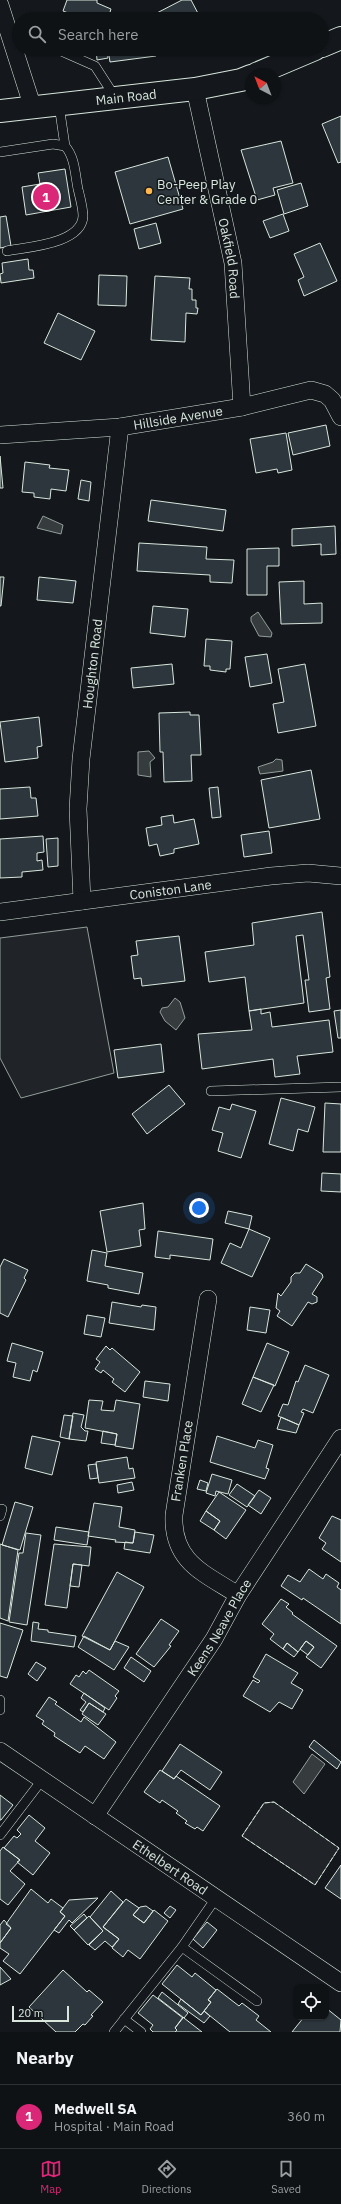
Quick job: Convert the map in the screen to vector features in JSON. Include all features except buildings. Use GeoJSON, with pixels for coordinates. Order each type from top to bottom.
{"type":"FeatureCollection","features":[{"type":"Feature","properties":{"kind":"main road"},"geometry":{"type":"LineString","coordinates":[[329,43],[341,38]]}},
{"type":"Feature","properties":{"kind":"main road"},"geometry":{"type":"LineString","coordinates":[[270,68],[298,56]]}},
{"type":"Feature","properties":{"kind":"main road","name":"Main Road"},"geometry":{"type":"LineString","coordinates":[[0,112],[195,89],[245,79]]}},
{"type":"Feature","properties":{"kind":"street"},"geometry":{"type":"LineString","coordinates":[[0,5],[12,42]]}},
{"type":"Feature","properties":{"kind":"street"},"geometry":{"type":"LineString","coordinates":[[16,56],[33,108]]}},
{"type":"Feature","properties":{"kind":"street","name":"Oakfield Road"},"geometry":{"type":"LineString","coordinates":[[195,89],[233,262],[242,407]]}},
{"type":"Feature","properties":{"kind":"street","name":"Hillside Avenue"},"geometry":{"type":"LineString","coordinates":[[0,435],[120,427],[242,407],[311,390],[325,394],[332,400],[341,417]]}},
{"type":"Feature","properties":{"kind":"street","name":"Houghton Road"},"geometry":{"type":"LineString","coordinates":[[82,901],[78,809],[81,759],[120,427]]}},
{"type":"Feature","properties":{"kind":"street","name":"Coniston Lane"},"geometry":{"type":"LineString","coordinates":[[0,912],[271,876],[308,873],[341,876]]}},
{"type":"Feature","properties":{"kind":"street","name":"Franken Place"},"geometry":{"type":"LineString","coordinates":[[208,1298],[174,1515],[173,1530],[183,1556],[195,1568],[238,1595]]}},
{"type":"Feature","properties":{"kind":"street","name":"Keens Neave Place"},"geometry":{"type":"LineString","coordinates":[[96,1816],[214,1639],[238,1595],[341,1438]]}},
{"type":"Feature","properties":{"kind":"street","name":"Ethelbert Road"},"geometry":{"type":"LineString","coordinates":[[0,1751],[341,1983]]}},
{"type":"Feature","properties":{"kind":"lane"},"geometry":{"type":"LineString","coordinates":[[72,56],[95,66],[116,98]]}},
{"type":"Feature","properties":{"kind":"lane"},"geometry":{"type":"LineString","coordinates":[[7,252],[61,240],[71,236],[80,226],[83,217],[73,159],[65,146],[59,105]]}},
{"type":"Feature","properties":{"kind":"lane"},"geometry":{"type":"LineString","coordinates":[[0,152],[53,144],[65,146]]}},
{"type":"Feature","properties":{"kind":"lane"},"geometry":{"type":"LineString","coordinates":[[211,1091],[341,1087]]}},
{"type":"Feature","properties":{"kind":"lane"},"geometry":{"type":"LineString","coordinates":[[0,1700],[0,1710]]}},
{"type":"Feature","properties":{"kind":"lane"},"geometry":{"type":"LineString","coordinates":[[0,1835],[42,1780]]}},
{"type":"Feature","properties":{"kind":"lane"},"geometry":{"type":"LineString","coordinates":[[114,2032],[182,1947],[216,1898]]}},
{"type":"Feature","properties":{"kind":"lane"},"geometry":{"type":"LineString","coordinates":[[182,1947],[257,2001]]}},
{"type":"Feature","properties":{"kind":"lane"},"geometry":{"type":"LineString","coordinates":[[124,2019],[141,2032]]}},
{"type":"Feature","properties":{"kind":"shaded area"},"geometry":{"type":"Polygon","coordinates":[[[43,516],[63,525],[61,534],[37,528],[43,516]]]}},
{"type":"Feature","properties":{"kind":"shaded area"},"geometry":{"type":"Polygon","coordinates":[[[258,612],[272,633],[271,637],[259,636],[251,621],[251,617],[258,612]]]}},
{"type":"Feature","properties":{"kind":"shaded area"},"geometry":{"type":"Polygon","coordinates":[[[149,751],[155,758],[150,762],[151,777],[138,775],[138,752],[149,751]]]}},
{"type":"Feature","properties":{"kind":"shaded area"},"geometry":{"type":"Polygon","coordinates":[[[276,759],[282,760],[283,771],[260,774],[258,767],[273,762],[276,759]]]}},
{"type":"Feature","properties":{"kind":"shaded area"},"geometry":{"type":"Polygon","coordinates":[[[87,927],[114,1073],[21,1098],[0,1058],[0,938],[87,927]]]}},
{"type":"Feature","properties":{"kind":"shaded area"},"geometry":{"type":"Polygon","coordinates":[[[175,998],[180,1002],[185,1018],[176,1030],[165,1021],[160,1012],[162,1008],[168,1007],[175,998]]]}},
{"type":"Feature","properties":{"kind":"shaded area"},"geometry":{"type":"Polygon","coordinates":[[[312,1754],[325,1764],[304,1794],[293,1782],[312,1754]]]}},
{"type":"Feature","properties":{"kind":"shaded area"},"geometry":{"type":"Polygon","coordinates":[[[274,1802],[339,1848],[315,1885],[242,1836],[264,1803],[274,1802]]]}},
{"type":"Feature","properties":{"kind":"fence"},"geometry":{"type":"LineString","coordinates":[[274,1802],[339,1848],[315,1885],[242,1836],[264,1803],[274,1802]]}},
{"type":"Feature","properties":{"kind":"place","name":"Bo-Peep Play Center & Grade 0"},"geometry":{"type":"Point","coordinates":[149,191]}},
{"type":"Feature","properties":{"kind":"place","name":"Medwell SA"},"geometry":{"type":"Point","coordinates":[46,197]}}]}
